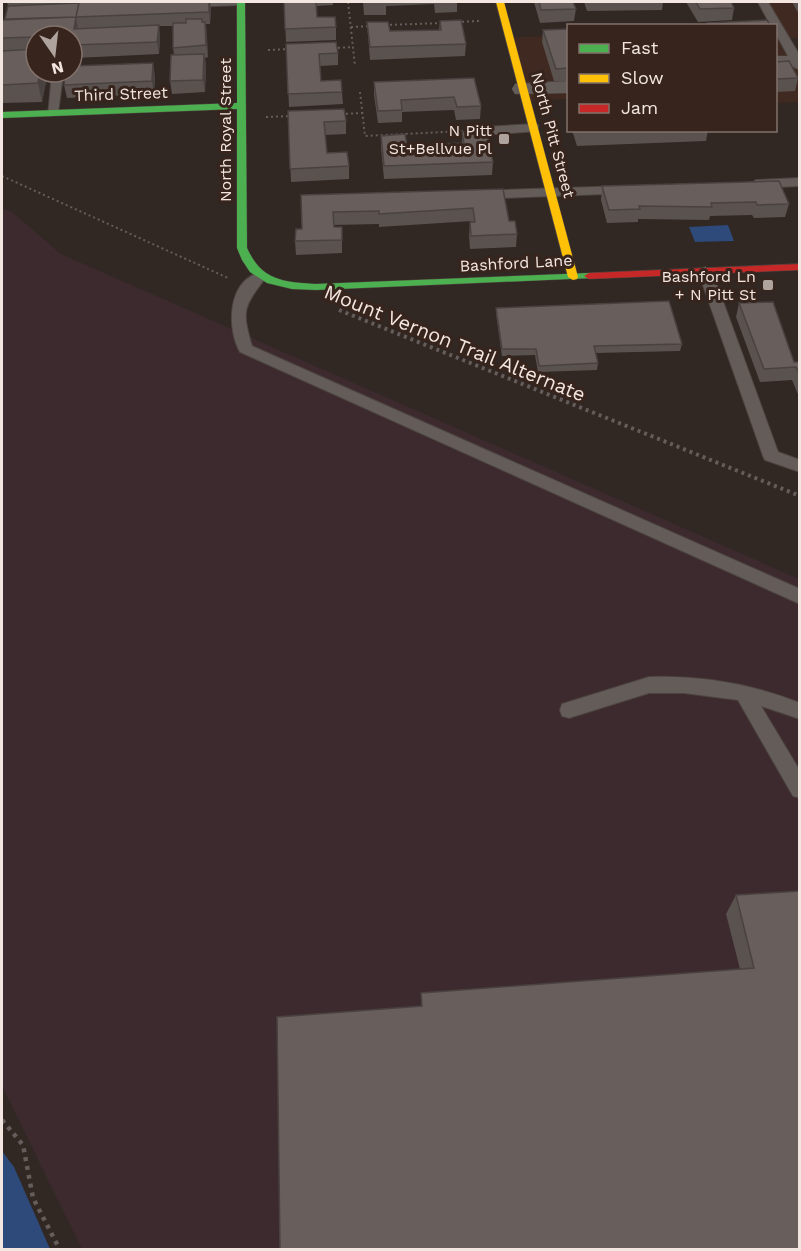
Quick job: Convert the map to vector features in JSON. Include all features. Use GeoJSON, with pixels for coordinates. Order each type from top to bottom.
{"type":"FeatureCollection","features":[{"type":"Feature","properties":{"kind":"street","name":"North Royal Street"},"geometry":{"type":"LineString","coordinates":[[241,2],[244,259],[254,281]]}},
{"type":"Feature","properties":{"kind":"street","name":"North Pitt Street"},"geometry":{"type":"LineString","coordinates":[[500,2],[573,277]]}},
{"type":"Feature","properties":{"kind":"street"},"geometry":{"type":"LineString","coordinates":[[523,89],[567,87]]}},
{"type":"Feature","properties":{"kind":"street","name":"Third Street"},"geometry":{"type":"LineString","coordinates":[[2,115],[241,112]]}},
{"type":"Feature","properties":{"kind":"street","name":"Bashford Lane"},"geometry":{"type":"LineString","coordinates":[[254,281],[316,287],[800,267]]}},
{"type":"Feature","properties":{"kind":"lane"},"geometry":{"type":"LineString","coordinates":[[172,5],[241,2]]}},
{"type":"Feature","properties":{"kind":"lane"},"geometry":{"type":"LineString","coordinates":[[763,2],[773,24]]}},
{"type":"Feature","properties":{"kind":"lane"},"geometry":{"type":"LineString","coordinates":[[777,34],[790,64]]}},
{"type":"Feature","properties":{"kind":"lane"},"geometry":{"type":"LineString","coordinates":[[52,113],[56,84]]}},
{"type":"Feature","properties":{"kind":"lane"},"geometry":{"type":"LineString","coordinates":[[483,131],[534,128]]}},
{"type":"Feature","properties":{"kind":"lane"},"geometry":{"type":"LineString","coordinates":[[740,185],[800,182]]}},
{"type":"Feature","properties":{"kind":"lane"},"geometry":{"type":"LineString","coordinates":[[501,194],[645,189]]}},
{"type":"Feature","properties":{"kind":"lane"},"geometry":{"type":"LineString","coordinates":[[705,271],[771,456],[800,466]]}},
{"type":"Feature","properties":{"kind":"lane"},"geometry":{"type":"LineString","coordinates":[[254,281],[238,305],[237,322],[245,349],[800,597]]}},
{"type":"Feature","properties":{"kind":"lane"},"geometry":{"type":"LineString","coordinates":[[569,710],[648,685],[697,686],[745,695],[800,711]]}},
{"type":"Feature","properties":{"kind":"lane"},"geometry":{"type":"LineString","coordinates":[[745,695],[800,790]]}},
{"type":"Feature","properties":{"kind":"path"},"geometry":{"type":"LineString","coordinates":[[348,2],[356,66]]}},
{"type":"Feature","properties":{"kind":"path"},"geometry":{"type":"LineString","coordinates":[[457,22],[480,21]]}},
{"type":"Feature","properties":{"kind":"path"},"geometry":{"type":"LineString","coordinates":[[351,27],[445,22]]}},
{"type":"Feature","properties":{"kind":"path"},"geometry":{"type":"LineString","coordinates":[[332,48],[354,47]]}},
{"type":"Feature","properties":{"kind":"path"},"geometry":{"type":"LineString","coordinates":[[268,50],[300,49]]}},
{"type":"Feature","properties":{"kind":"path"},"geometry":{"type":"LineString","coordinates":[[360,92],[365,136],[483,131]]}},
{"type":"Feature","properties":{"kind":"path"},"geometry":{"type":"LineString","coordinates":[[241,112],[296,115]]}},
{"type":"Feature","properties":{"kind":"path"},"geometry":{"type":"LineString","coordinates":[[340,114],[362,113]]}},
{"type":"Feature","properties":{"kind":"path"},"geometry":{"type":"LineString","coordinates":[[2,176],[254,281]]}},
{"type":"Feature","properties":{"kind":"path","name":"Mount Vernon Trail Alternate"},"geometry":{"type":"LineString","coordinates":[[334,309],[800,496]]}},
{"type":"Feature","properties":{"kind":"path"},"geometry":{"type":"LineString","coordinates":[[2,1120],[23,1145],[33,1198],[60,1250]]}},
{"type":"Feature","properties":{"kind":"shaded area"},"geometry":{"type":"Polygon","coordinates":[[[764,2],[799,2],[799,38],[785,39],[799,66],[799,102],[777,103],[776,24],[764,2]]]}},
{"type":"Feature","properties":{"kind":"shaded area"},"geometry":{"type":"Polygon","coordinates":[[[567,36],[567,99],[527,101],[510,37],[567,36]]]}},
{"type":"Feature","properties":{"kind":"shaded area"},"geometry":{"type":"Polygon","coordinates":[[[2,208],[12,212],[61,254],[799,579],[799,1249],[82,1249],[2,1086],[2,208]]]}},
{"type":"Feature","properties":{"kind":"water"},"geometry":{"type":"Polygon","coordinates":[[[728,225],[734,241],[695,242],[689,227],[728,225]]]}},
{"type":"Feature","properties":{"kind":"water"},"geometry":{"type":"Polygon","coordinates":[[[2,1151],[14,1167],[50,1249],[2,1249],[2,1151]]]}},
{"type":"Feature","properties":{"kind":"building"},"geometry":{"type":"Polygon","coordinates":[[[79,2],[209,2],[209,12],[76,17],[79,2]]]}},
{"type":"Feature","properties":{"kind":"building"},"geometry":{"type":"Polygon","coordinates":[[[284,2],[316,2],[317,17],[335,17],[336,27],[285,29],[284,2]]]}},
{"type":"Feature","properties":{"kind":"building"},"geometry":{"type":"Polygon","coordinates":[[[539,2],[573,2],[576,9],[541,10],[539,2]]]}},
{"type":"Feature","properties":{"kind":"building"},"geometry":{"type":"Polygon","coordinates":[[[696,2],[731,2],[734,8],[700,9],[696,2]]]}},
{"type":"Feature","properties":{"kind":"building"},"geometry":{"type":"Polygon","coordinates":[[[79,3],[76,17],[5,19],[8,6],[79,3]]]}},
{"type":"Feature","properties":{"kind":"building"},"geometry":{"type":"Polygon","coordinates":[[[76,17],[75,24],[24,24],[24,37],[2,38],[2,20],[76,17]]]}},
{"type":"Feature","properties":{"kind":"building"},"geometry":{"type":"Polygon","coordinates":[[[186,19],[202,19],[202,22],[205,22],[206,45],[173,48],[173,23],[186,23],[186,19]]]}},
{"type":"Feature","properties":{"kind":"building"},"geometry":{"type":"Polygon","coordinates":[[[461,20],[466,44],[370,47],[367,22],[388,22],[390,31],[441,30],[440,21],[461,20]]]}},
{"type":"Feature","properties":{"kind":"building"},"geometry":{"type":"Polygon","coordinates":[[[767,20],[769,24],[707,24],[767,20]]]}},
{"type":"Feature","properties":{"kind":"building"},"geometry":{"type":"Polygon","coordinates":[[[159,25],[157,42],[84,45],[84,29],[159,25]]]}},
{"type":"Feature","properties":{"kind":"building"},"geometry":{"type":"Polygon","coordinates":[[[567,29],[567,68],[556,69],[543,30],[567,29]]]}},
{"type":"Feature","properties":{"kind":"building"},"geometry":{"type":"Polygon","coordinates":[[[336,42],[338,53],[319,54],[321,81],[341,80],[342,92],[288,94],[286,44],[336,42]]]}},
{"type":"Feature","properties":{"kind":"building"},"geometry":{"type":"Polygon","coordinates":[[[24,50],[24,84],[2,85],[2,51],[24,50]]]}},
{"type":"Feature","properties":{"kind":"building"},"geometry":{"type":"Polygon","coordinates":[[[204,54],[203,80],[170,81],[171,55],[204,54]]]}},
{"type":"Feature","properties":{"kind":"building"},"geometry":{"type":"Polygon","coordinates":[[[789,61],[798,78],[777,79],[777,62],[789,61]]]}},
{"type":"Feature","properties":{"kind":"building"},"geometry":{"type":"Polygon","coordinates":[[[153,63],[152,81],[64,85],[84,84],[84,66],[153,63]]]}},
{"type":"Feature","properties":{"kind":"building"},"geometry":{"type":"Polygon","coordinates":[[[474,78],[481,106],[457,107],[454,97],[401,100],[402,110],[378,111],[374,82],[474,78]]]}},
{"type":"Feature","properties":{"kind":"building"},"geometry":{"type":"Polygon","coordinates":[[[344,109],[346,121],[324,122],[327,153],[347,152],[349,166],[290,169],[288,111],[344,109]]]}},
{"type":"Feature","properties":{"kind":"building"},"geometry":{"type":"Polygon","coordinates":[[[486,130],[493,162],[384,166],[381,136],[405,134],[407,145],[464,143],[462,132],[486,130]]]}},
{"type":"Feature","properties":{"kind":"building"},"geometry":{"type":"Polygon","coordinates":[[[779,181],[789,204],[711,203],[712,207],[639,206],[640,209],[609,210],[602,186],[779,181]]]}},
{"type":"Feature","properties":{"kind":"building"},"geometry":{"type":"Polygon","coordinates":[[[503,189],[509,221],[515,221],[517,234],[471,236],[470,222],[475,222],[473,208],[379,214],[379,211],[333,212],[334,227],[342,227],[342,240],[295,241],[296,229],[302,229],[301,195],[503,189]]]}},
{"type":"Feature","properties":{"kind":"building"},"geometry":{"type":"Polygon","coordinates":[[[669,301],[682,344],[594,346],[598,363],[539,366],[536,349],[502,349],[496,308],[669,301]]]}},
{"type":"Feature","properties":{"kind":"building"},"geometry":{"type":"Polygon","coordinates":[[[773,302],[794,362],[800,362],[800,375],[796,367],[764,369],[739,303],[773,302]]]}},
{"type":"Feature","properties":{"kind":"building"},"geometry":{"type":"Polygon","coordinates":[[[800,891],[800,1250],[280,1250],[277,1017],[422,1006],[421,993],[754,968],[736,895],[800,891]]]}},
{"type":"Feature","properties":{"kind":"traffic: fast"},"geometry":{"type":"LineString","coordinates":[[241,2],[242,248],[247,260],[262,276],[281,284],[316,287],[589,276]]}},
{"type":"Feature","properties":{"kind":"traffic: fast"},"geometry":{"type":"LineString","coordinates":[[2,115],[241,106]]}},
{"type":"Feature","properties":{"kind":"traffic: slow"},"geometry":{"type":"LineString","coordinates":[[500,2],[573,277]]}},
{"type":"Feature","properties":{"kind":"traffic: jam"},"geometry":{"type":"LineString","coordinates":[[589,276],[800,267]]}},
{"type":"Feature","properties":{"kind":"place","name":"N Pitt St+Bellvue Pl"},"geometry":{"type":"Point","coordinates":[504,139]}},
{"type":"Feature","properties":{"kind":"place","name":"Bashford Ln + N Pitt St"},"geometry":{"type":"Point","coordinates":[768,285]}}]}
